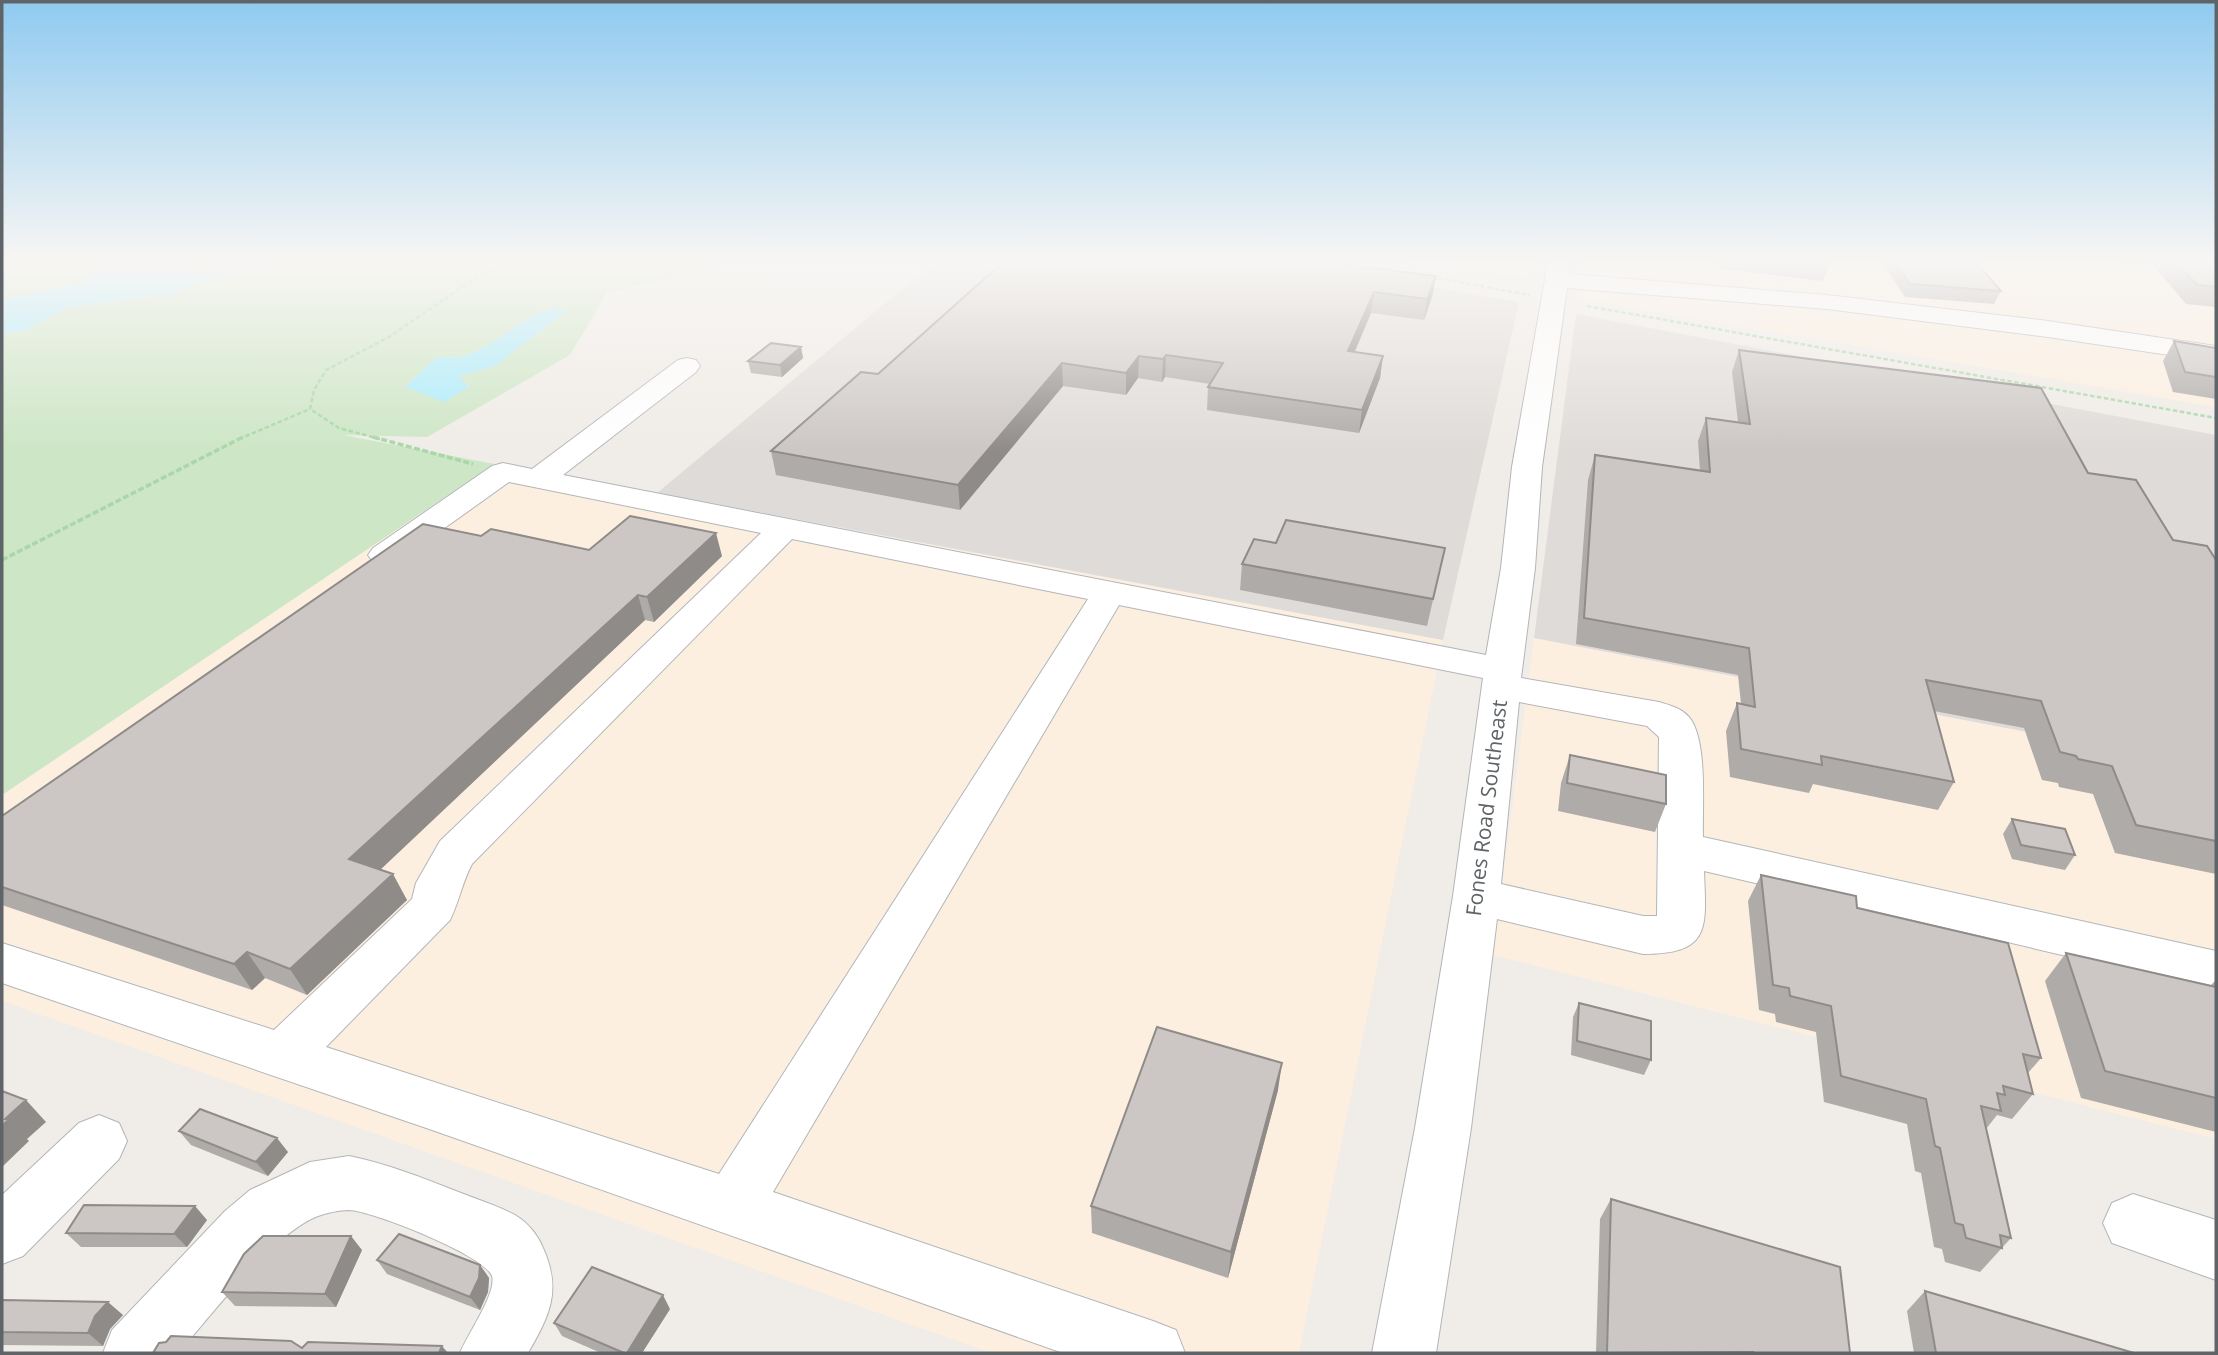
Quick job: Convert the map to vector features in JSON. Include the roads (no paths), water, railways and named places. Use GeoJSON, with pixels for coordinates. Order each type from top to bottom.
{"type":"FeatureCollection","features":[{"type":"Feature","properties":{"kind":"street","name":"Fones Road Southeast"},"geometry":{"type":"LineString","coordinates":[[1404,1353],[1443,1128],[1518,568],[1527,467],[1550,325]]}},
{"type":"Feature","properties":{"kind":"street"},"geometry":{"type":"LineString","coordinates":[[2024,325],[2216,354]]}},
{"type":"Feature","properties":{"kind":"street"},"geometry":{"type":"LineString","coordinates":[[538,478],[687,366]]}},
{"type":"Feature","properties":{"kind":"street"},"geometry":{"type":"LineString","coordinates":[[355,576],[503,472],[1110,591],[1659,715],[1673,724],[1679,737],[1682,923],[1666,934],[1643,935],[1476,896]]}},
{"type":"Feature","properties":{"kind":"street"},"geometry":{"type":"LineString","coordinates":[[284,1055],[433,907],[439,883],[456,853],[786,527]]}},
{"type":"Feature","properties":{"kind":"street"},"geometry":{"type":"LineString","coordinates":[[732,1206],[1110,591]]}},
{"type":"Feature","properties":{"kind":"street"},"geometry":{"type":"LineString","coordinates":[[1681,849],[2216,971]]}},
{"type":"Feature","properties":{"kind":"street"},"geometry":{"type":"LineString","coordinates":[[2,963],[732,1206],[1153,1353]]}},
{"type":"Feature","properties":{"kind":"street"},"geometry":{"type":"LineString","coordinates":[[2,1235],[99,1141]]}},
{"type":"Feature","properties":{"kind":"street"},"geometry":{"type":"LineString","coordinates":[[135,1353],[246,1231],[271,1210],[310,1190],[349,1183],[390,1192],[496,1237],[510,1249],[520,1262],[522,1300],[492,1353]]}},
{"type":"Feature","properties":{"kind":"street"},"geometry":{"type":"LineString","coordinates":[[2133,1223],[2216,1250]]}},
{"type":"Feature","properties":{"kind":"water"},"geometry":{"type":"Polygon","coordinates":[[[2,325],[35,325],[25,331],[2,333],[2,325]]]}},
{"type":"Feature","properties":{"kind":"water"},"geometry":{"type":"Polygon","coordinates":[[[519,325],[548,325],[495,366],[458,376],[469,387],[444,402],[405,387],[437,357],[470,354],[519,325]]]}}]}
